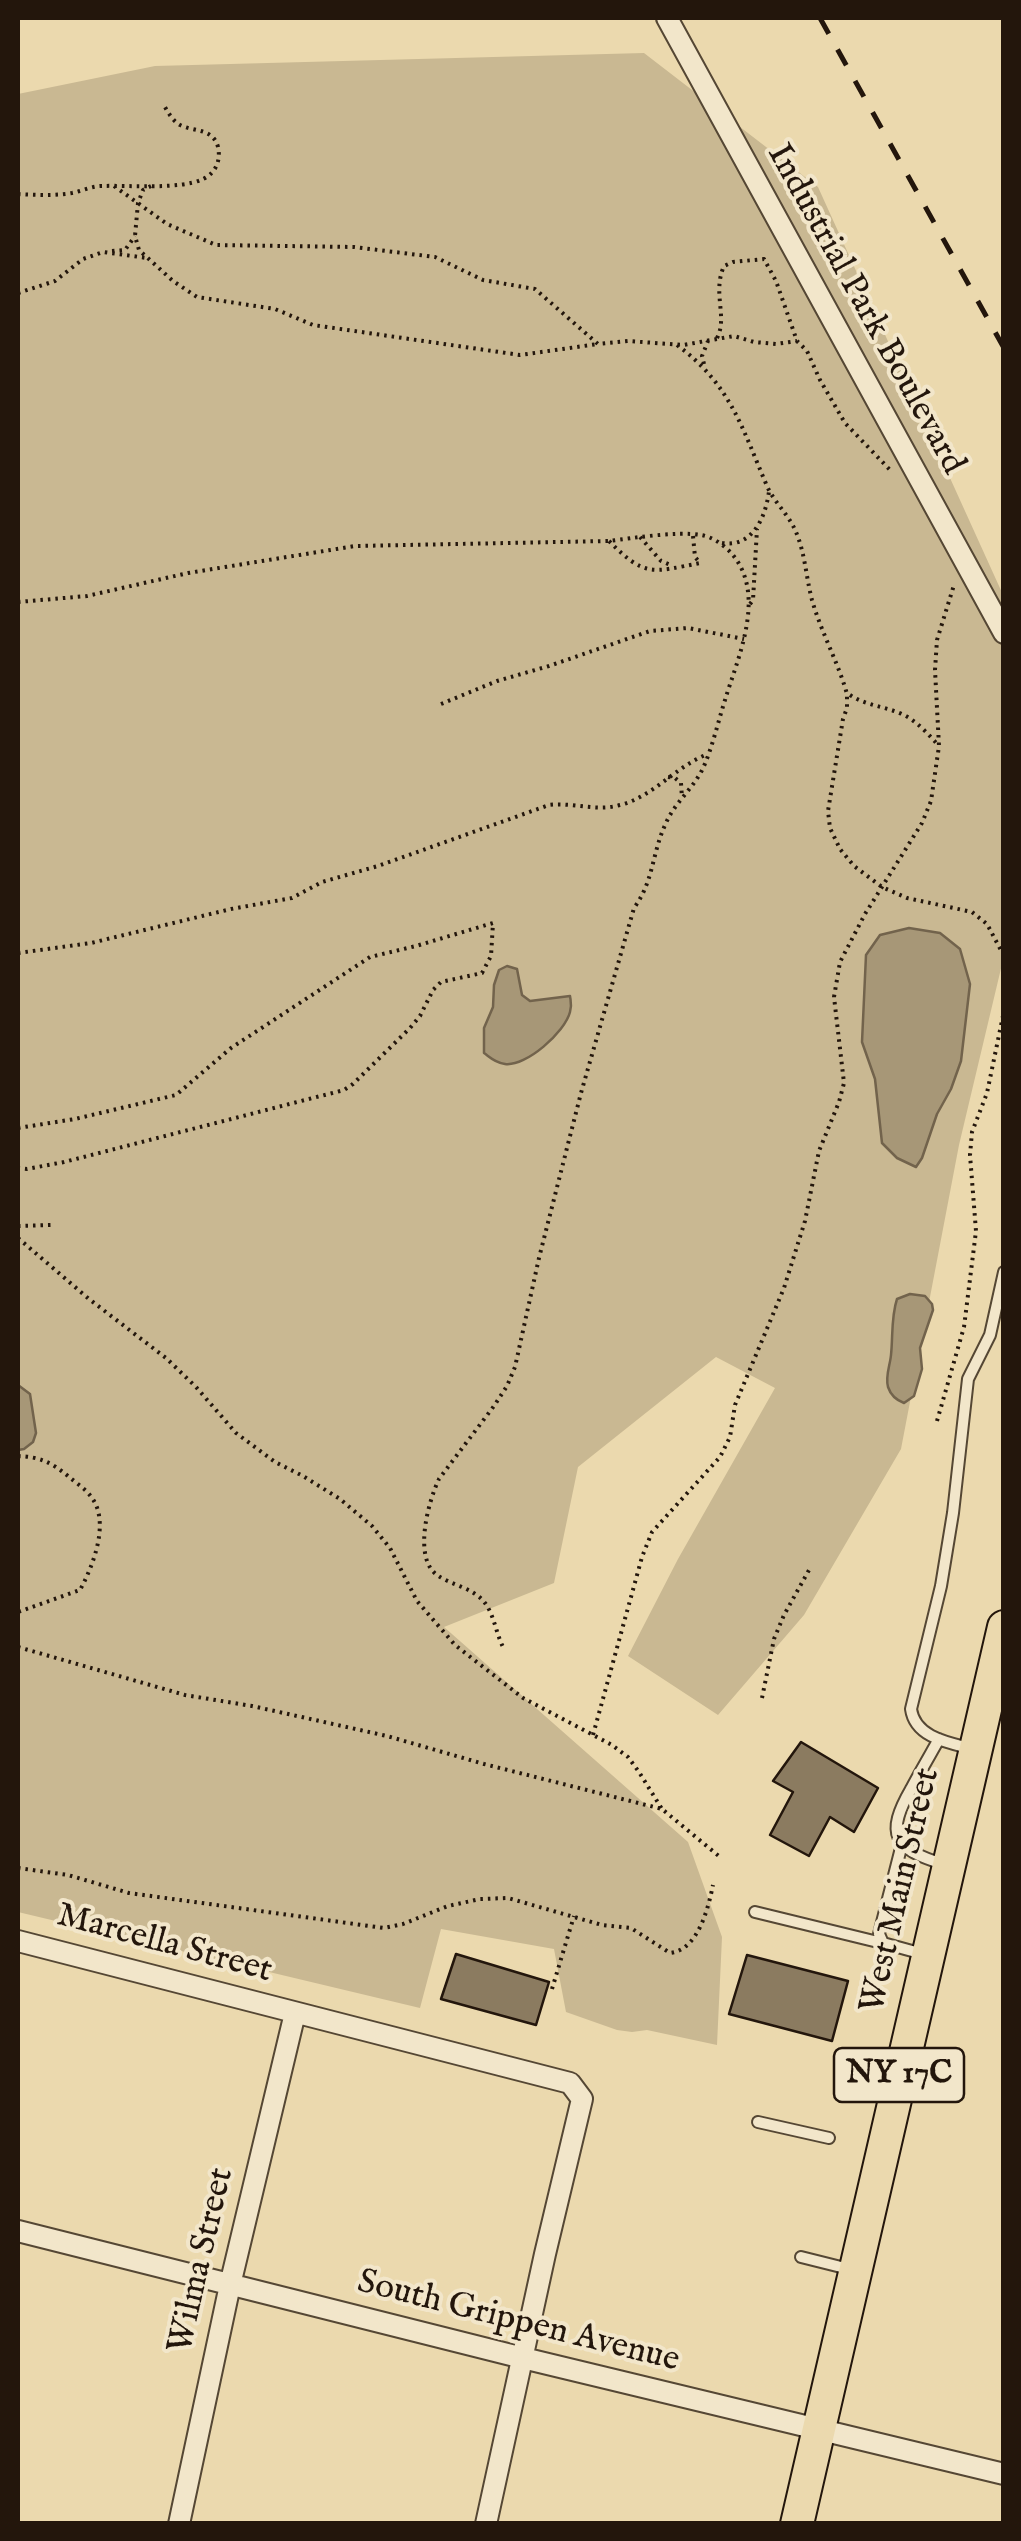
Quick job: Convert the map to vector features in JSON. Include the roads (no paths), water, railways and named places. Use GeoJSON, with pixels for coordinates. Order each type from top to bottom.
{"type":"FeatureCollection","features":[{"type":"Feature","properties":{"kind":"main road","name":"West Main Street"},"geometry":{"type":"LineString","coordinates":[[797,2524],[1004,1627]]}},
{"type":"Feature","properties":{"kind":"street","name":"Industrial Park Boulevard"},"geometry":{"type":"LineString","coordinates":[[666,18],[1004,634]]}},
{"type":"Feature","properties":{"kind":"street","name":"Marcella Street"},"geometry":{"type":"LineString","coordinates":[[18,1941],[570,2083],[582,2099],[523,2358]]}},
{"type":"Feature","properties":{"kind":"street","name":"Wilma Street"},"geometry":{"type":"LineString","coordinates":[[179,2524],[230,2285],[295,2013]]}},
{"type":"Feature","properties":{"kind":"street","name":"South Grippen Avenue"},"geometry":{"type":"LineString","coordinates":[[18,2231],[1004,2474]]}},
{"type":"Feature","properties":{"kind":"street"},"geometry":{"type":"LineString","coordinates":[[486,2524],[523,2358]]}},
{"type":"Feature","properties":{"kind":"lane"},"geometry":{"type":"LineString","coordinates":[[976,1750],[927,1734],[916,1724],[911,1709],[941,1586],[968,1379],[990,1335],[1004,1272]]}},
{"type":"Feature","properties":{"kind":"lane"},"geometry":{"type":"LineString","coordinates":[[990,1335],[1004,1337]]}},
{"type":"Feature","properties":{"kind":"lane"},"geometry":{"type":"LineString","coordinates":[[939,1739],[898,1811],[896,1830],[902,1844],[922,1858],[948,1865]]}},
{"type":"Feature","properties":{"kind":"lane"},"geometry":{"type":"LineString","coordinates":[[883,1943],[879,1934],[902,1844]]}},
{"type":"Feature","properties":{"kind":"lane"},"geometry":{"type":"LineString","coordinates":[[756,1912],[927,1954]]}},
{"type":"Feature","properties":{"kind":"lane"},"geometry":{"type":"LineString","coordinates":[[846,2062],[900,2075]]}},
{"type":"Feature","properties":{"kind":"lane"},"geometry":{"type":"LineString","coordinates":[[758,2122],[829,2138]]}},
{"type":"Feature","properties":{"kind":"lane"},"geometry":{"type":"LineString","coordinates":[[801,2257],[854,2270]]}},
{"type":"Feature","properties":{"kind":"railway"},"geometry":{"type":"LineString","coordinates":[[820,18],[1004,348]]}}]}
